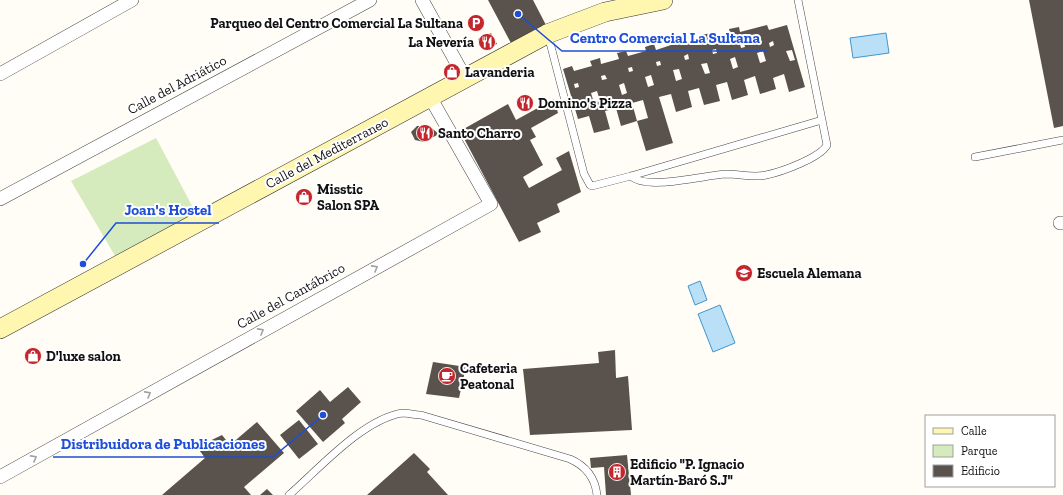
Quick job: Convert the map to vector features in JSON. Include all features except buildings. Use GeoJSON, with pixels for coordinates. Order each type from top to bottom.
{"type":"FeatureCollection","features":[{"type":"Feature","properties":{"kind":"street"},"geometry":{"type":"LineString","coordinates":[[0,74],[132,0]]}},
{"type":"Feature","properties":{"kind":"street","name":"Calle del Adriático"},"geometry":{"type":"LineString","coordinates":[[0,198],[370,0]]}},
{"type":"Feature","properties":{"kind":"street"},"geometry":{"type":"LineString","coordinates":[[422,0],[465,78]]}},
{"type":"Feature","properties":{"kind":"street","name":"Calle del Mediterraneo"},"geometry":{"type":"LineString","coordinates":[[0,329],[547,34],[605,12],[664,0]]}},
{"type":"Feature","properties":{"kind":"street","name":"Calle del Cantábrico"},"geometry":{"type":"LineString","coordinates":[[0,476],[491,204],[430,97]]}},
{"type":"Feature","properties":{"kind":"lane"},"geometry":{"type":"LineString","coordinates":[[631,176],[640,181],[653,183],[710,175],[766,175],[805,161],[824,149],[827,145],[798,0]]}},
{"type":"Feature","properties":{"kind":"lane"},"geometry":{"type":"LineString","coordinates":[[547,34],[586,179],[590,185],[594,186],[631,176],[822,120]]}},
{"type":"Feature","properties":{"kind":"lane"},"geometry":{"type":"LineString","coordinates":[[975,157],[1063,140]]}},
{"type":"Feature","properties":{"kind":"lane"},"geometry":{"type":"LineString","coordinates":[[290,495],[358,434],[382,419],[404,413],[428,417],[570,459],[586,469],[592,477],[597,495]]}},
{"type":"Feature","properties":{"kind":"green space"},"geometry":{"type":"Polygon","coordinates":[[[156,138],[198,217],[118,261],[71,181],[156,138]]]}},
{"type":"Feature","properties":{"kind":"water"},"geometry":{"type":"Polygon","coordinates":[[[886,33],[889,53],[853,58],[850,38],[886,33]]]}},
{"type":"Feature","properties":{"kind":"water"},"geometry":{"type":"Polygon","coordinates":[[[700,281],[707,300],[695,305],[688,286],[700,281]]]}},
{"type":"Feature","properties":{"kind":"water"},"geometry":{"type":"Polygon","coordinates":[[[720,305],[735,343],[713,352],[698,314],[720,305]]]}},
{"type":"Feature","properties":{"kind":"place","name":"Centro Comercial La Sultana"},"geometry":{"type":"Point","coordinates":[518,14]}},
{"type":"Feature","properties":{"kind":"place","name":"Parqueo del Centro Comercial La Sultana"},"geometry":{"type":"Point","coordinates":[476,23]}},
{"type":"Feature","properties":{"kind":"place","name":"La Nevería"},"geometry":{"type":"Point","coordinates":[487,42]}},
{"type":"Feature","properties":{"kind":"place","name":"Lavanderia"},"geometry":{"type":"Point","coordinates":[452,72]}},
{"type":"Feature","properties":{"kind":"place","name":"Domino's Pizza"},"geometry":{"type":"Point","coordinates":[525,103]}},
{"type":"Feature","properties":{"kind":"place","name":"Santo Charro"},"geometry":{"type":"Point","coordinates":[425,133]}},
{"type":"Feature","properties":{"kind":"place","name":"Misstic Salon SPA"},"geometry":{"type":"Point","coordinates":[304,197]}},
{"type":"Feature","properties":{"kind":"place","name":"Joan's Hostel"},"geometry":{"type":"Point","coordinates":[83,264]}},
{"type":"Feature","properties":{"kind":"place","name":"Escuela Alemana"},"geometry":{"type":"Point","coordinates":[744,273]}},
{"type":"Feature","properties":{"kind":"place","name":"D'luxe salon"},"geometry":{"type":"Point","coordinates":[33,356]}},
{"type":"Feature","properties":{"kind":"place","name":"Cafeteria Peatonal"},"geometry":{"type":"Point","coordinates":[447,376]}},
{"type":"Feature","properties":{"kind":"place","name":"Distribuidora de Publicaciones"},"geometry":{"type":"Point","coordinates":[323,415]}},
{"type":"Feature","properties":{"kind":"place","name":"Edificio \"P. Ignacio Martín-Baró S.J\""},"geometry":{"type":"Point","coordinates":[617,472]}}]}
